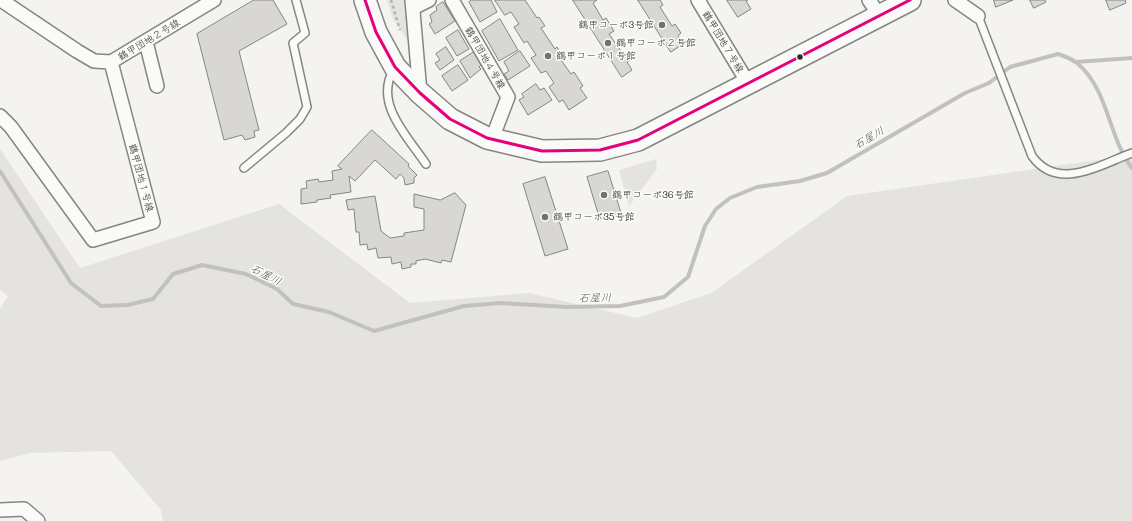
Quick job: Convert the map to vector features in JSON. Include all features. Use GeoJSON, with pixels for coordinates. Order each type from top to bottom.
{"type":"FeatureCollection","features":[{"type":"Feature","properties":{"kind":"main road"},"geometry":{"type":"LineString","coordinates":[[365,0],[376,32],[395,67],[420,93],[450,119],[492,139],[542,151],[600,150],[638,140],[748,84],[874,8],[910,0]]}},
{"type":"Feature","properties":{"kind":"street","name":"鶴甲団地２号線"},"geometry":{"type":"LineString","coordinates":[[1,0],[83,55],[94,61],[111,62],[214,0]]}},
{"type":"Feature","properties":{"kind":"street"},"geometry":{"type":"LineString","coordinates":[[420,93],[413,4],[429,0]]}},
{"type":"Feature","properties":{"kind":"street","name":"鶴甲団地４号線"},"geometry":{"type":"LineString","coordinates":[[452,0],[508,97],[492,139]]}},
{"type":"Feature","properties":{"kind":"street","name":"鶴甲団地７号線"},"geometry":{"type":"LineString","coordinates":[[698,0],[748,84]]}},
{"type":"Feature","properties":{"kind":"street"},"geometry":{"type":"LineString","coordinates":[[955,0],[978,16]]}},
{"type":"Feature","properties":{"kind":"street"},"geometry":{"type":"LineString","coordinates":[[146,42],[157,86]]}},
{"type":"Feature","properties":{"kind":"street","name":"鶴甲団地１号線"},"geometry":{"type":"LineString","coordinates":[[0,116],[11,127],[93,240],[153,222],[111,62]]}},
{"type":"Feature","properties":{"kind":"street"},"geometry":{"type":"LineString","coordinates":[[0,510],[24,509],[38,521]]}},
{"type":"Feature","properties":{"kind":"lane"},"geometry":{"type":"LineString","coordinates":[[244,168],[286,133],[300,119],[307,107],[293,43],[305,33],[296,0]]}},
{"type":"Feature","properties":{"kind":"lane"},"geometry":{"type":"LineString","coordinates":[[978,16],[1032,156],[1038,164],[1053,173],[1064,175],[1078,174],[1132,153]]}},
{"type":"Feature","properties":{"kind":"lane"},"geometry":{"type":"LineString","coordinates":[[395,67],[390,76],[387,87],[387,100],[391,111],[426,164]]}},
{"type":"Feature","properties":{"kind":"shaded area"},"geometry":{"type":"Polygon","coordinates":[[[387,0],[406,0],[411,46],[393,19],[387,0]]]}},
{"type":"Feature","properties":{"kind":"shaded area"},"geometry":{"type":"Polygon","coordinates":[[[0,149],[80,268],[279,204],[410,303],[529,293],[637,318],[711,293],[847,196],[1132,155],[1132,521],[163,521],[161,510],[111,451],[30,453],[0,461],[0,309],[8,296],[0,290],[0,149]]]}},
{"type":"Feature","properties":{"kind":"shaded area"},"geometry":{"type":"Polygon","coordinates":[[[656,159],[657,169],[629,206],[619,170],[656,159]]]}},
{"type":"Feature","properties":{"kind":"building"},"geometry":{"type":"Polygon","coordinates":[[[254,0],[273,0],[287,24],[239,51],[259,130],[254,131],[255,137],[245,140],[242,135],[224,140],[197,34],[254,0]]]}},
{"type":"Feature","properties":{"kind":"building"},"geometry":{"type":"Polygon","coordinates":[[[472,0],[491,0],[497,12],[480,22],[469,2],[472,0]]]}},
{"type":"Feature","properties":{"kind":"building","name":"鶴甲コーポ１号館"},"geometry":{"type":"Polygon","coordinates":[[[495,0],[525,0],[537,18],[539,17],[545,26],[541,28],[555,49],[557,47],[564,58],[561,60],[571,74],[574,72],[583,86],[580,88],[587,98],[569,110],[563,100],[559,102],[549,87],[554,83],[546,71],[541,73],[531,58],[536,55],[527,41],[524,43],[514,27],[519,24],[511,12],[505,15],[495,0]]]}},
{"type":"Feature","properties":{"kind":"building","name":"鶴甲コーポ２号館"},"geometry":{"type":"Polygon","coordinates":[[[573,0],[597,0],[593,3],[603,20],[606,18],[614,31],[609,34],[623,54],[625,53],[630,60],[627,62],[632,70],[622,77],[573,0]]]}},
{"type":"Feature","properties":{"kind":"building","name":"鶴甲コーポ3号館"},"geometry":{"type":"Polygon","coordinates":[[[638,0],[660,0],[663,5],[660,7],[672,26],[675,24],[681,33],[678,36],[683,44],[671,52],[638,0]]]}},
{"type":"Feature","properties":{"kind":"building"},"geometry":{"type":"Polygon","coordinates":[[[727,0],[748,0],[746,1],[751,9],[738,17],[727,0]]]}},
{"type":"Feature","properties":{"kind":"building"},"geometry":{"type":"Polygon","coordinates":[[[994,0],[1013,0],[996,7],[994,0]]]}},
{"type":"Feature","properties":{"kind":"building"},"geometry":{"type":"Polygon","coordinates":[[[1030,0],[1045,0],[1046,2],[1034,8],[1030,0]]]}},
{"type":"Feature","properties":{"kind":"building"},"geometry":{"type":"Polygon","coordinates":[[[1106,0],[1125,0],[1126,3],[1110,10],[1106,0]]]}},
{"type":"Feature","properties":{"kind":"building"},"geometry":{"type":"Polygon","coordinates":[[[443,2],[455,21],[435,34],[429,24],[432,22],[430,15],[437,10],[436,7],[443,2]]]}},
{"type":"Feature","properties":{"kind":"building"},"geometry":{"type":"Polygon","coordinates":[[[500,19],[518,50],[499,61],[482,31],[500,19]]]}},
{"type":"Feature","properties":{"kind":"building"},"geometry":{"type":"Polygon","coordinates":[[[458,30],[469,49],[457,56],[446,38],[458,30]]]}},
{"type":"Feature","properties":{"kind":"building"},"geometry":{"type":"Polygon","coordinates":[[[446,47],[454,60],[440,70],[435,63],[440,60],[436,54],[446,47]]]}},
{"type":"Feature","properties":{"kind":"building"},"geometry":{"type":"Polygon","coordinates":[[[520,51],[530,66],[508,80],[504,74],[509,71],[504,62],[520,51]]]}},
{"type":"Feature","properties":{"kind":"building"},"geometry":{"type":"Polygon","coordinates":[[[474,52],[481,65],[479,67],[481,69],[470,78],[460,61],[474,52]]]}},
{"type":"Feature","properties":{"kind":"building"},"geometry":{"type":"Polygon","coordinates":[[[458,65],[468,80],[452,91],[442,76],[458,65]]]}},
{"type":"Feature","properties":{"kind":"building"},"geometry":{"type":"Polygon","coordinates":[[[536,84],[540,90],[544,88],[552,100],[528,115],[519,100],[524,97],[522,94],[536,84]]]}},
{"type":"Feature","properties":{"kind":"building"},"geometry":{"type":"Polygon","coordinates":[[[372,130],[409,164],[408,166],[417,175],[414,178],[414,183],[405,185],[404,178],[400,174],[396,179],[375,160],[355,181],[349,176],[351,192],[330,195],[331,198],[301,204],[301,189],[307,188],[306,181],[318,179],[319,182],[333,180],[332,171],[342,169],[338,166],[372,130]]]}},
{"type":"Feature","properties":{"kind":"building","name":"鶴甲コーポ36号館"},"geometry":{"type":"Polygon","coordinates":[[[608,171],[621,213],[600,220],[587,177],[608,171]]]}},
{"type":"Feature","properties":{"kind":"building","name":"鶴甲コーポ35号館"},"geometry":{"type":"Polygon","coordinates":[[[545,177],[568,249],[545,256],[523,184],[545,177]]]}},
{"type":"Feature","properties":{"kind":"building"},"geometry":{"type":"Polygon","coordinates":[[[455,193],[466,205],[451,262],[442,260],[441,263],[425,259],[416,261],[416,264],[411,264],[411,267],[402,269],[401,262],[392,264],[391,257],[378,258],[376,248],[368,250],[367,244],[360,245],[359,232],[356,232],[354,209],[348,210],[346,200],[375,196],[381,231],[390,238],[404,236],[404,233],[424,230],[424,209],[414,207],[414,194],[440,200],[455,193]]]}},
{"type":"Feature","properties":{"kind":"waterway","name":"石屋川"},"geometry":{"type":"LineString","coordinates":[[0,171],[71,283],[101,306],[127,305],[153,299],[173,274],[202,265],[246,274],[277,289],[293,304],[329,312],[374,331],[464,306],[501,303],[567,307],[620,306],[664,297],[688,277],[705,226],[716,209],[730,198],[757,187],[800,181],[827,173],[965,93],[989,83],[1010,67],[1058,54],[1077,63],[1088,74],[1096,86],[1124,156],[1132,168]]}},
{"type":"Feature","properties":{"kind":"waterway"},"geometry":{"type":"LineString","coordinates":[[1076,62],[1132,58]]}},
{"type":"Feature","properties":{"kind":"transit line"},"geometry":{"type":"LineString","coordinates":[[365,0],[376,32],[395,67],[420,93],[450,119],[487,138],[542,151],[600,150],[638,140],[910,0]]}},
{"type":"Feature","properties":{"kind":"place","name":"鶴甲コーポ3号館"},"geometry":{"type":"Point","coordinates":[662,25]}},
{"type":"Feature","properties":{"kind":"place","name":"鶴甲コーポ２号館"},"geometry":{"type":"Point","coordinates":[608,43]}},
{"type":"Feature","properties":{"kind":"place","name":"鶴甲コーポ１号館"},"geometry":{"type":"Point","coordinates":[548,56]}},
{"type":"Feature","properties":{"kind":"place","name":"鶴甲コーポ36号館"},"geometry":{"type":"Point","coordinates":[604,195]}},
{"type":"Feature","properties":{"kind":"place","name":"鶴甲コーポ35号館"},"geometry":{"type":"Point","coordinates":[545,217]}}]}
